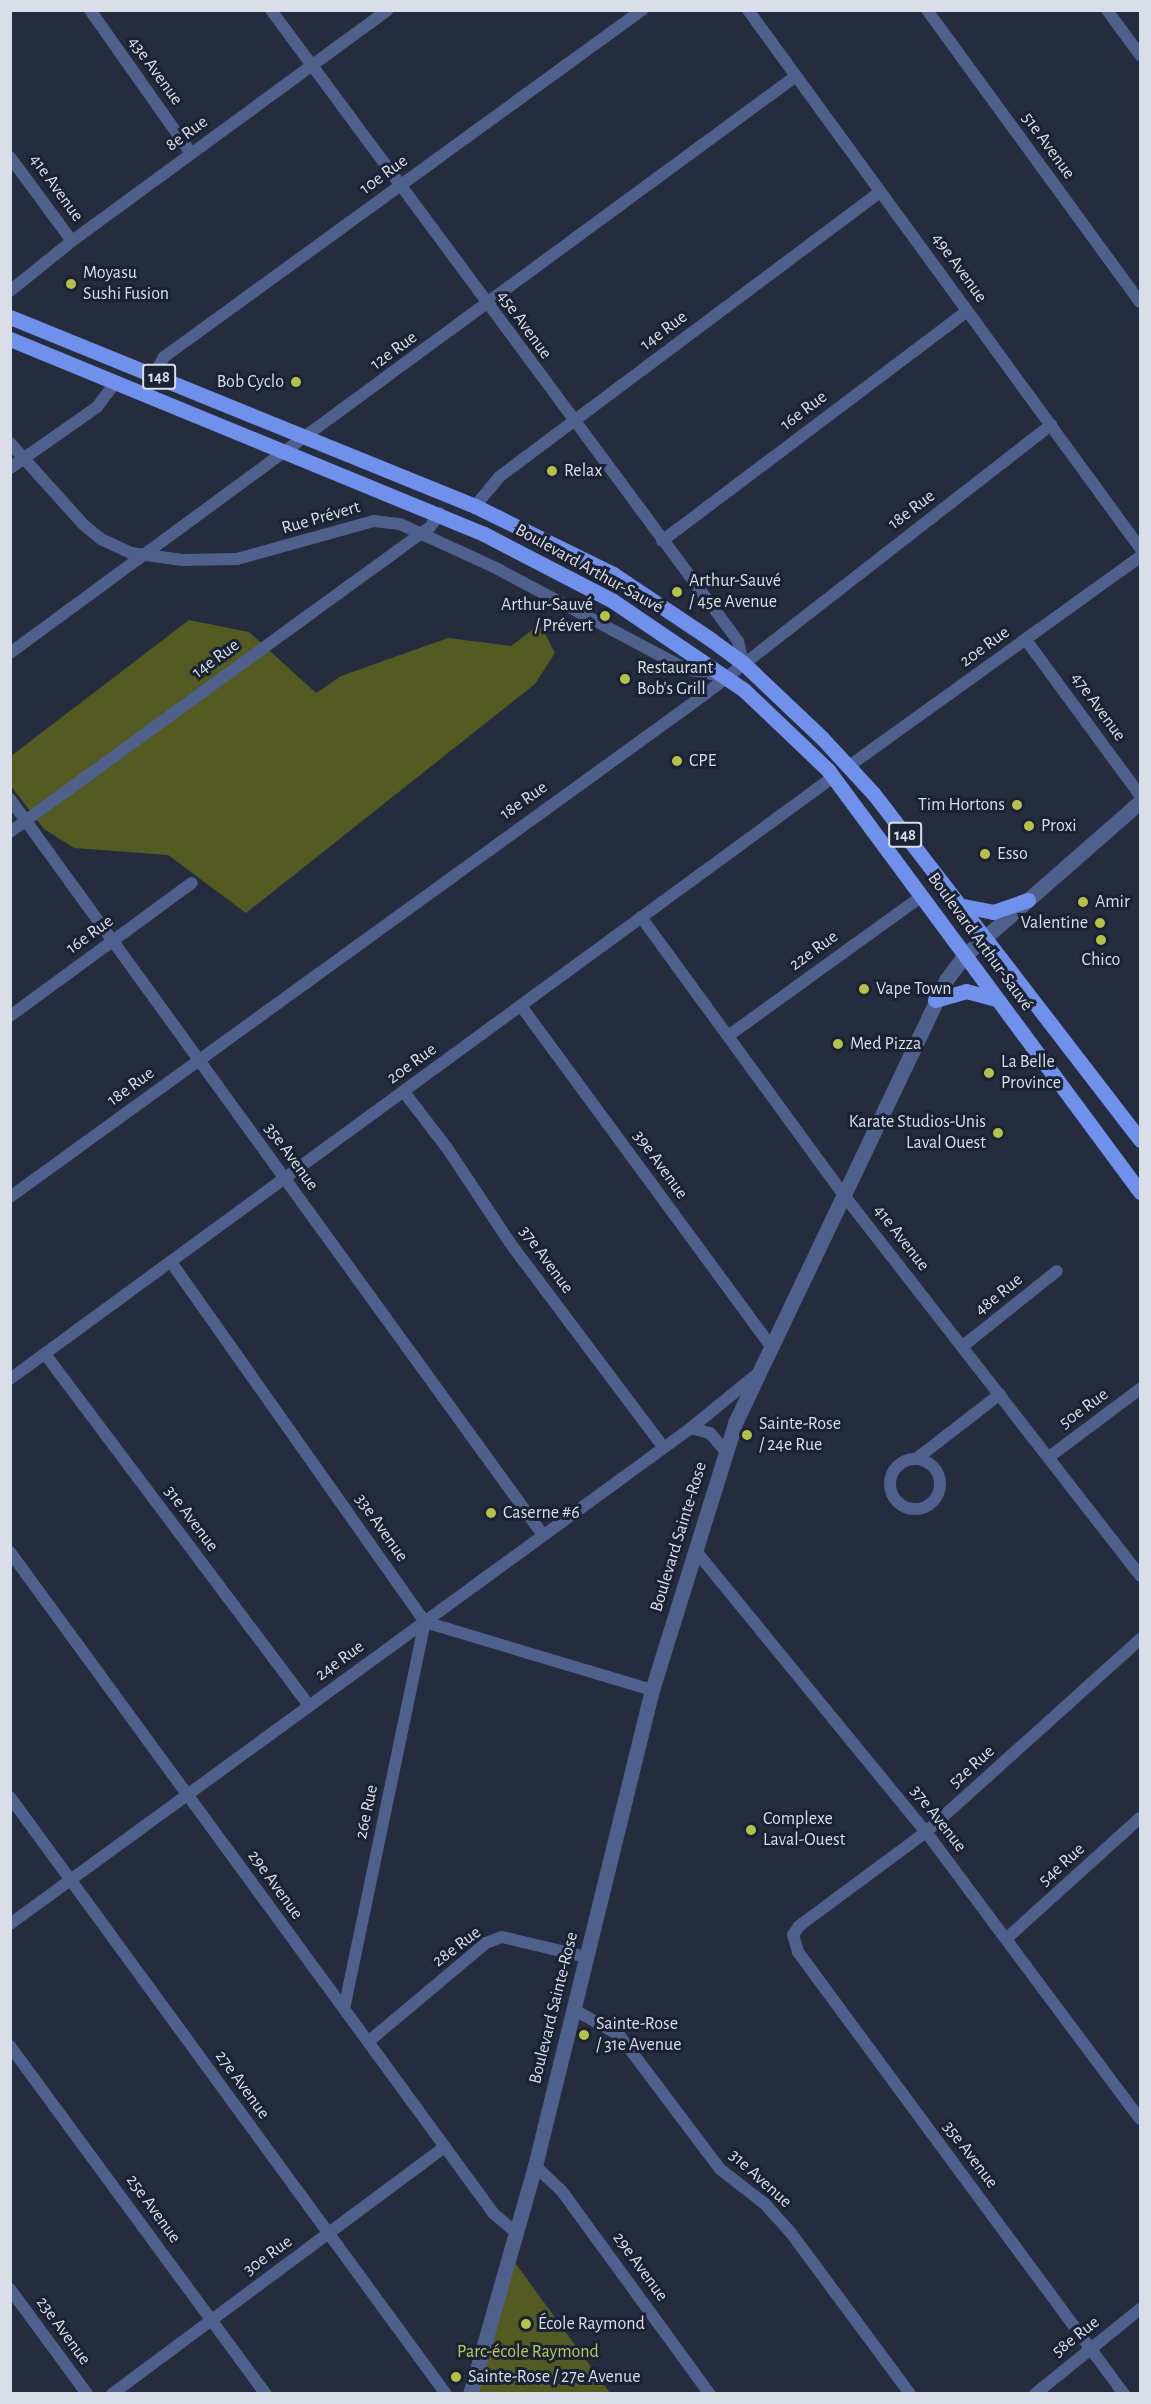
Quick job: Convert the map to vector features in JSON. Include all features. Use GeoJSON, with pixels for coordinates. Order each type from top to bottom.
{"type":"FeatureCollection","features":[{"type":"Feature","properties":{"kind":"main road","name":"Boulevard Arthur-Sauvé"},"geometry":{"type":"LineString","coordinates":[[10,318],[308,436],[475,506],[620,579],[742,663],[849,766],[1140,1140]]}},
{"type":"Feature","properties":{"kind":"main road","name":"Boulevard Arthur-Sauvé"},"geometry":{"type":"LineString","coordinates":[[10,339],[440,513],[613,601],[725,677],[788,730],[833,777],[1140,1192]]}},
{"type":"Feature","properties":{"kind":"main road"},"geometry":{"type":"LineString","coordinates":[[958,905],[993,912],[1028,900]]}},
{"type":"Feature","properties":{"kind":"main road"},"geometry":{"type":"LineString","coordinates":[[935,1000],[966,991],[996,999]]}},
{"type":"Feature","properties":{"kind":"street","name":"43e Avenue"},"geometry":{"type":"LineString","coordinates":[[90,10],[191,153]]}},
{"type":"Feature","properties":{"kind":"street","name":"45e Avenue"},"geometry":{"type":"LineString","coordinates":[[271,10],[398,187],[738,641],[742,663]]}},
{"type":"Feature","properties":{"kind":"street","name":"8e Rue"},"geometry":{"type":"LineString","coordinates":[[10,291],[72,241],[388,10]]}},
{"type":"Feature","properties":{"kind":"street","name":"10e Rue"},"geometry":{"type":"LineString","coordinates":[[154,375],[164,357],[642,10]]}},
{"type":"Feature","properties":{"kind":"street","name":"49e Avenue"},"geometry":{"type":"LineString","coordinates":[[748,10],[1140,548]]}},
{"type":"Feature","properties":{"kind":"street","name":"51e Avenue"},"geometry":{"type":"LineString","coordinates":[[927,10],[1140,302]]}},
{"type":"Feature","properties":{"kind":"street"},"geometry":{"type":"LineString","coordinates":[[1107,10],[1140,55]]}},
{"type":"Feature","properties":{"kind":"street","name":"12e Rue"},"geometry":{"type":"LineString","coordinates":[[10,653],[287,452],[796,76]]}},
{"type":"Feature","properties":{"kind":"street","name":"41e Avenue"},"geometry":{"type":"LineString","coordinates":[[10,157],[72,241]]}},
{"type":"Feature","properties":{"kind":"street","name":"14e Rue"},"geometry":{"type":"LineString","coordinates":[[475,506],[499,477],[880,192]]}},
{"type":"Feature","properties":{"kind":"street","name":"16e Rue"},"geometry":{"type":"LineString","coordinates":[[662,541],[967,311]]}},
{"type":"Feature","properties":{"kind":"street"},"geometry":{"type":"LineString","coordinates":[[10,468],[97,407],[116,382]]}},
{"type":"Feature","properties":{"kind":"street","name":"18e Rue"},"geometry":{"type":"LineString","coordinates":[[10,1197],[725,677],[1051,425]]}},
{"type":"Feature","properties":{"kind":"street","name":"Rue Prévert"},"geometry":{"type":"LineString","coordinates":[[10,443],[92,532],[123,550],[142,556],[199,561],[237,559],[374,521],[422,532],[686,669],[725,677]]}},
{"type":"Feature","properties":{"kind":"street","name":"14e Rue"},"geometry":{"type":"LineString","coordinates":[[10,832],[422,532],[440,513]]}},
{"type":"Feature","properties":{"kind":"street","name":"20e Rue"},"geometry":{"type":"LineString","coordinates":[[849,766],[1140,556]]}},
{"type":"Feature","properties":{"kind":"street","name":"47e Avenue"},"geometry":{"type":"LineString","coordinates":[[1026,640],[1140,795]]}},
{"type":"Feature","properties":{"kind":"street","name":"20e Rue"},"geometry":{"type":"LineString","coordinates":[[10,1379],[833,777]]}},
{"type":"Feature","properties":{"kind":"street","name":"35e Avenue"},"geometry":{"type":"LineString","coordinates":[[10,799],[543,1535]]}},
{"type":"Feature","properties":{"kind":"street","name":"Boulevard Sainte-Rose"},"geometry":{"type":"LineString","coordinates":[[470,2394],[535,2166],[652,1690],[725,1452],[758,1373],[935,1000],[965,955],[1140,802]]}},
{"type":"Feature","properties":{"kind":"street","name":"16e Rue"},"geometry":{"type":"LineString","coordinates":[[10,1016],[192,883]]}},
{"type":"Feature","properties":{"kind":"street","name":"22e Rue"},"geometry":{"type":"LineString","coordinates":[[728,1036],[922,896]]}},
{"type":"Feature","properties":{"kind":"street","name":"41e Avenue"},"geometry":{"type":"LineString","coordinates":[[641,917],[843,1194],[1140,1576]]}},
{"type":"Feature","properties":{"kind":"street","name":"39e Avenue"},"geometry":{"type":"LineString","coordinates":[[520,1006],[771,1346]]}},
{"type":"Feature","properties":{"kind":"street","name":"37e Avenue"},"geometry":{"type":"LineString","coordinates":[[404,1092],[447,1148],[510,1243],[663,1447]]}},
{"type":"Feature","properties":{"kind":"street","name":"33e Avenue"},"geometry":{"type":"LineString","coordinates":[[171,1262],[425,1622]]}},
{"type":"Feature","properties":{"kind":"street","name":"48e Rue"},"geometry":{"type":"LineString","coordinates":[[963,1346],[1057,1271]]}},
{"type":"Feature","properties":{"kind":"street","name":"31e Avenue"},"geometry":{"type":"LineString","coordinates":[[45,1354],[309,1706]]}},
{"type":"Feature","properties":{"kind":"street","name":"24e Rue"},"geometry":{"type":"LineString","coordinates":[[10,1924],[691,1428],[758,1373]]}},
{"type":"Feature","properties":{"kind":"street","name":"50e Rue"},"geometry":{"type":"LineString","coordinates":[[1048,1457],[1140,1389]]}},
{"type":"Feature","properties":{"kind":"street"},"geometry":{"type":"LineString","coordinates":[[916,1459],[931,1464],[940,1486],[934,1500],[912,1508],[898,1501],[890,1486],[900,1464],[916,1459],[999,1394]]}},
{"type":"Feature","properties":{"kind":"street"},"geometry":{"type":"LineString","coordinates":[[691,1428],[710,1433],[725,1452]]}},
{"type":"Feature","properties":{"kind":"street","name":"37e Avenue"},"geometry":{"type":"LineString","coordinates":[[695,1550],[927,1832],[1140,2119]]}},
{"type":"Feature","properties":{"kind":"street","name":"29e Avenue"},"geometry":{"type":"LineString","coordinates":[[10,1552],[494,2214],[517,2233]]}},
{"type":"Feature","properties":{"kind":"street"},"geometry":{"type":"LineString","coordinates":[[425,1622],[652,1690]]}},
{"type":"Feature","properties":{"kind":"street","name":"26e Rue"},"geometry":{"type":"LineString","coordinates":[[344,2009],[425,1622]]}},
{"type":"Feature","properties":{"kind":"street","name":"52e Rue"},"geometry":{"type":"LineString","coordinates":[[793,1935],[799,1926],[841,1893],[927,1832],[1140,1639]]}},
{"type":"Feature","properties":{"kind":"street","name":"27e Avenue"},"geometry":{"type":"LineString","coordinates":[[10,1797],[446,2394]]}},
{"type":"Feature","properties":{"kind":"street","name":"54e Rue"},"geometry":{"type":"LineString","coordinates":[[1007,1938],[1140,1818]]}},
{"type":"Feature","properties":{"kind":"street","name":"35e Avenue"},"geometry":{"type":"LineString","coordinates":[[793,1935],[798,1952],[1124,2394]]}},
{"type":"Feature","properties":{"kind":"street","name":"28e Rue"},"geometry":{"type":"LineString","coordinates":[[368,2042],[486,1943],[502,1937],[586,1957]]}},
{"type":"Feature","properties":{"kind":"street","name":"31e Avenue"},"geometry":{"type":"LineString","coordinates":[[573,2009],[619,2035],[720,2169],[765,2204],[791,2233],[910,2394]]}},
{"type":"Feature","properties":{"kind":"street","name":"25e Avenue"},"geometry":{"type":"LineString","coordinates":[[10,2046],[266,2394]]}},
{"type":"Feature","properties":{"kind":"street","name":"30e Rue"},"geometry":{"type":"LineString","coordinates":[[112,2394],[445,2147]]}},
{"type":"Feature","properties":{"kind":"street","name":"29e Avenue"},"geometry":{"type":"LineString","coordinates":[[535,2166],[561,2190],[710,2394]]}},
{"type":"Feature","properties":{"kind":"street","name":"23e Avenue"},"geometry":{"type":"LineString","coordinates":[[10,2289],[87,2394]]}},
{"type":"Feature","properties":{"kind":"street","name":"58e Rue"},"geometry":{"type":"LineString","coordinates":[[1035,2394],[1140,2309]]}},
{"type":"Feature","properties":{"kind":"green space"},"geometry":{"type":"Polygon","coordinates":[[[189,620],[249,632],[316,693],[341,676],[448,638],[511,646],[540,624],[555,653],[535,684],[246,913],[168,855],[74,848],[44,829],[11,786],[11,756],[189,620]]]}},
{"type":"Feature","properties":{"kind":"green space","name":"Parc-école Raymond"},"geometry":{"type":"Polygon","coordinates":[[[511,2257],[610,2393],[476,2394],[511,2257]]]}},
{"type":"Feature","properties":{"kind":"place","name":"Moyasu Sushi Fusion"},"geometry":{"type":"Point","coordinates":[71,284]}},
{"type":"Feature","properties":{"kind":"place","name":"Bob Cyclo"},"geometry":{"type":"Point","coordinates":[296,382]}},
{"type":"Feature","properties":{"kind":"place","name":"Relax"},"geometry":{"type":"Point","coordinates":[552,471]}},
{"type":"Feature","properties":{"kind":"place","name":"Arthur-Sauvé / 45e Avenue"},"geometry":{"type":"Point","coordinates":[677,592]}},
{"type":"Feature","properties":{"kind":"place","name":"Arthur-Sauvé / Prévert"},"geometry":{"type":"Point","coordinates":[605,616]}},
{"type":"Feature","properties":{"kind":"place","name":"Restaurant Bob's Grill"},"geometry":{"type":"Point","coordinates":[625,679]}},
{"type":"Feature","properties":{"kind":"place","name":"CPE"},"geometry":{"type":"Point","coordinates":[677,761]}},
{"type":"Feature","properties":{"kind":"place","name":"Tim Hortons"},"geometry":{"type":"Point","coordinates":[1017,805]}},
{"type":"Feature","properties":{"kind":"place","name":"Proxi"},"geometry":{"type":"Point","coordinates":[1029,826]}},
{"type":"Feature","properties":{"kind":"place","name":"Esso"},"geometry":{"type":"Point","coordinates":[985,854]}},
{"type":"Feature","properties":{"kind":"place","name":"Amir"},"geometry":{"type":"Point","coordinates":[1083,902]}},
{"type":"Feature","properties":{"kind":"place","name":"Valentine"},"geometry":{"type":"Point","coordinates":[1100,923]}},
{"type":"Feature","properties":{"kind":"place","name":"Chico"},"geometry":{"type":"Point","coordinates":[1101,940]}},
{"type":"Feature","properties":{"kind":"place","name":"Vape Town"},"geometry":{"type":"Point","coordinates":[864,989]}},
{"type":"Feature","properties":{"kind":"place","name":"Med Pizza"},"geometry":{"type":"Point","coordinates":[838,1044]}},
{"type":"Feature","properties":{"kind":"place","name":"La Belle Province"},"geometry":{"type":"Point","coordinates":[989,1073]}},
{"type":"Feature","properties":{"kind":"place","name":"Karate Studios-Unis Laval Ouest"},"geometry":{"type":"Point","coordinates":[998,1133]}},
{"type":"Feature","properties":{"kind":"place","name":"Sainte-Rose / 24e Rue"},"geometry":{"type":"Point","coordinates":[747,1435]}},
{"type":"Feature","properties":{"kind":"place","name":"Caserne #6"},"geometry":{"type":"Point","coordinates":[491,1513]}},
{"type":"Feature","properties":{"kind":"place","name":"Complexe Laval-Ouest"},"geometry":{"type":"Point","coordinates":[751,1830]}},
{"type":"Feature","properties":{"kind":"place","name":"Sainte-Rose / 31e Avenue"},"geometry":{"type":"Point","coordinates":[584,2035]}},
{"type":"Feature","properties":{"kind":"place","name":"École Raymond"},"geometry":{"type":"Point","coordinates":[526,2324]}},
{"type":"Feature","properties":{"kind":"place","name":"Sainte-Rose / 27e Avenue"},"geometry":{"type":"Point","coordinates":[456,2377]}}]}
